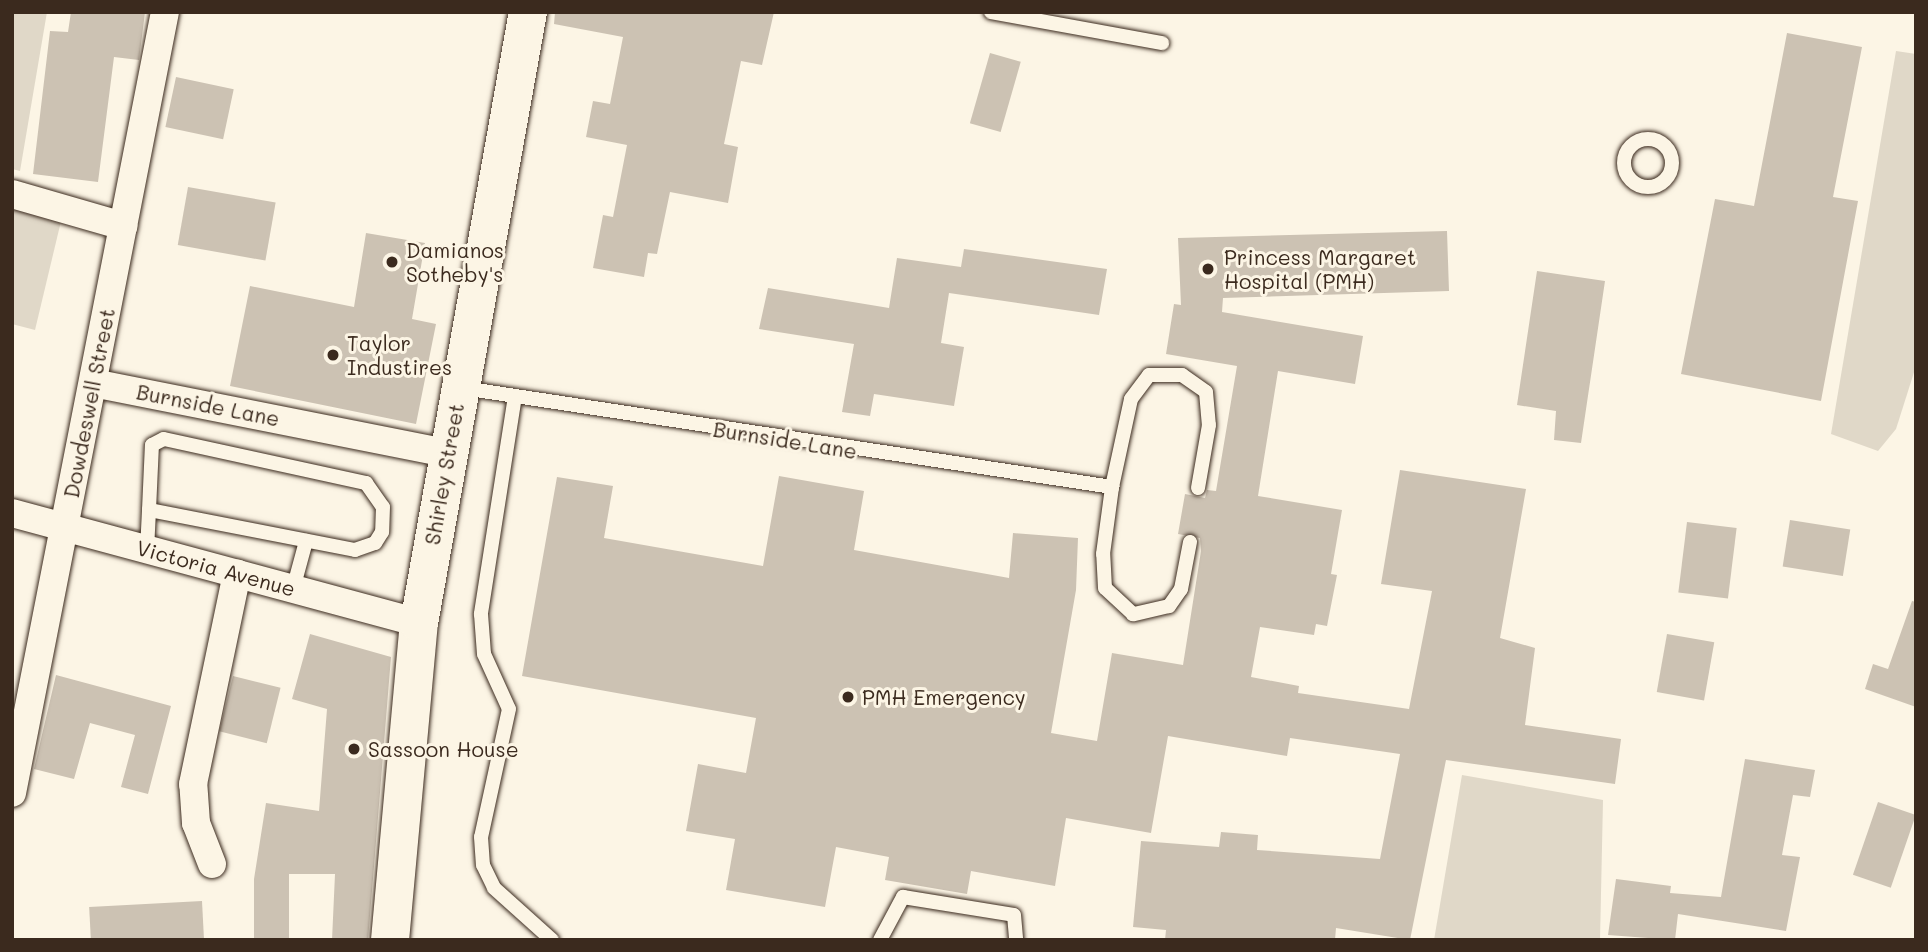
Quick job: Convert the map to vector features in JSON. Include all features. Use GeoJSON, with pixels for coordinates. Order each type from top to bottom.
{"type":"FeatureCollection","features":[{"type":"Feature","properties":{"kind":"highway","name":"Shirley Street"},"geometry":{"type":"LineString","coordinates":[[390,940],[419,623],[446,453],[528,12]]}},
{"type":"Feature","properties":{"kind":"street","name":"Dowdeswell Street"},"geometry":{"type":"LineString","coordinates":[[12,793],[165,12]]}},
{"type":"Feature","properties":{"kind":"street"},"geometry":{"type":"LineString","coordinates":[[12,194],[123,226]]}},
{"type":"Feature","properties":{"kind":"street","name":"Burnside Lane"},"geometry":{"type":"LineString","coordinates":[[93,383],[446,453]]}},
{"type":"Feature","properties":{"kind":"street","name":"Victoria Avenue"},"geometry":{"type":"LineString","coordinates":[[12,513],[419,623]]}},
{"type":"Feature","properties":{"kind":"street"},"geometry":{"type":"LineString","coordinates":[[212,864],[196,823],[193,784],[237,574]]}},
{"type":"Feature","properties":{"kind":"lane"},"geometry":{"type":"LineString","coordinates":[[991,12],[1162,43]]}},
{"type":"Feature","properties":{"kind":"lane"},"geometry":{"type":"LineString","coordinates":[[1190,542],[1181,589],[1169,606],[1145,614],[1122,607],[1103,579],[1112,487],[1137,385],[1166,372],[1197,382],[1210,406],[1198,488]]}},
{"type":"Feature","properties":{"kind":"lane","name":"Burnside Lane"},"geometry":{"type":"LineString","coordinates":[[459,387],[1112,487]]}},
{"type":"Feature","properties":{"kind":"lane"},"geometry":{"type":"LineString","coordinates":[[515,396],[481,614],[484,654],[509,709],[481,837],[482,865],[494,888],[552,940]]}},
{"type":"Feature","properties":{"kind":"lane"},"geometry":{"type":"LineString","coordinates":[[147,550],[152,445],[164,439],[366,483],[383,507],[382,532],[375,543],[355,551],[149,510]]}},
{"type":"Feature","properties":{"kind":"lane"},"geometry":{"type":"LineString","coordinates":[[293,589],[306,541]]}},
{"type":"Feature","properties":{"kind":"lane"},"geometry":{"type":"LineString","coordinates":[[880,940],[903,897],[1014,915],[1016,940]]}},
{"type":"Feature","properties":{"kind":"shaded area"},"geometry":{"type":"Polygon","coordinates":[[[12,12],[47,12],[20,171],[12,169],[12,12]]]}},
{"type":"Feature","properties":{"kind":"shaded area"},"geometry":{"type":"Polygon","coordinates":[[[1896,51],[1916,54],[1916,366],[1896,429],[1878,451],[1831,434],[1896,51]]]}},
{"type":"Feature","properties":{"kind":"shaded area"},"geometry":{"type":"Polygon","coordinates":[[[12,205],[62,217],[35,330],[12,324],[12,205]]]}},
{"type":"Feature","properties":{"kind":"shaded area"},"geometry":{"type":"Polygon","coordinates":[[[1462,775],[1603,800],[1600,940],[1434,940],[1462,775]]]}},
{"type":"Feature","properties":{"kind":"building"},"geometry":{"type":"Polygon","coordinates":[[[71,12],[145,12],[139,60],[114,57],[98,182],[33,174],[50,31],[68,32],[71,12]]]}},
{"type":"Feature","properties":{"kind":"building"},"geometry":{"type":"Polygon","coordinates":[[[555,12],[774,12],[762,65],[741,61],[724,144],[738,147],[728,203],[670,192],[657,254],[648,253],[644,277],[593,268],[603,215],[613,217],[627,145],[586,137],[593,101],[610,104],[623,37],[554,24],[555,12]]]}},
{"type":"Feature","properties":{"kind":"building"},"geometry":{"type":"Polygon","coordinates":[[[1787,33],[1862,47],[1833,197],[1858,201],[1821,401],[1681,374],[1715,199],[1754,206],[1787,33]]]}},
{"type":"Feature","properties":{"kind":"building"},"geometry":{"type":"Polygon","coordinates":[[[990,53],[1021,62],[1001,132],[970,123],[990,53]]]}},
{"type":"Feature","properties":{"kind":"building"},"geometry":{"type":"Polygon","coordinates":[[[176,77],[234,89],[223,139],[165,127],[176,77]]]}},
{"type":"Feature","properties":{"kind":"building"},"geometry":{"type":"Polygon","coordinates":[[[188,187],[276,202],[265,261],[178,245],[188,187]]]}},
{"type":"Feature","properties":{"kind":"building"},"geometry":{"type":"Polygon","coordinates":[[[1447,231],[1449,291],[1223,298],[1222,312],[1363,336],[1355,384],[1278,371],[1258,496],[1342,510],[1331,574],[1337,575],[1327,626],[1316,624],[1314,635],[1260,627],[1251,677],[1299,686],[1298,693],[1409,709],[1432,591],[1381,584],[1400,470],[1526,489],[1500,638],[1535,648],[1525,725],[1621,739],[1615,784],[1446,760],[1410,940],[1336,928],[1335,940],[1165,940],[1166,930],[1133,927],[1141,841],[1219,847],[1221,832],[1258,835],[1257,850],[1380,859],[1400,754],[1290,738],[1287,756],[1168,736],[1151,833],[1066,818],[1055,886],[971,871],[967,894],[885,880],[889,857],[836,847],[825,907],[726,890],[735,839],[686,831],[698,764],[746,773],[756,718],[522,676],[557,477],[613,486],[604,538],[763,566],[779,476],[864,491],[854,550],[1009,578],[1013,533],[1078,538],[1076,590],[1051,733],[1097,741],[1112,653],[1183,665],[1201,551],[1200,538],[1178,534],[1185,494],[1205,498],[1207,490],[1216,491],[1237,366],[1166,354],[1174,304],[1181,305],[1178,238],[1447,231]]]}},
{"type":"Feature","properties":{"kind":"building","name":"Taylor Industires"},"geometry":{"type":"Polygon","coordinates":[[[366,233],[425,243],[412,319],[436,324],[416,424],[230,386],[250,286],[354,307],[366,233]]]}},
{"type":"Feature","properties":{"kind":"building"},"geometry":{"type":"Polygon","coordinates":[[[964,249],[1107,269],[1099,315],[949,293],[941,343],[964,347],[954,406],[874,394],[870,416],[842,412],[854,344],[759,329],[768,288],[889,308],[897,258],[961,267],[964,249]]]}},
{"type":"Feature","properties":{"kind":"building"},"geometry":{"type":"Polygon","coordinates":[[[1537,271],[1605,281],[1581,443],[1554,440],[1556,411],[1517,405],[1537,271]]]}},
{"type":"Feature","properties":{"kind":"building"},"geometry":{"type":"Polygon","coordinates":[[[1790,520],[1850,530],[1843,576],[1783,566],[1790,520]]]}},
{"type":"Feature","properties":{"kind":"building"},"geometry":{"type":"Polygon","coordinates":[[[1687,522],[1737,528],[1728,599],[1678,592],[1687,522]]]}},
{"type":"Feature","properties":{"kind":"building"},"geometry":{"type":"Polygon","coordinates":[[[1912,601],[1916,602],[1916,707],[1865,689],[1873,664],[1888,669],[1912,601]]]}},
{"type":"Feature","properties":{"kind":"building"},"geometry":{"type":"Polygon","coordinates":[[[310,634],[391,657],[368,940],[332,940],[335,874],[289,874],[289,940],[254,940],[254,879],[266,803],[319,811],[327,709],[292,699],[310,634]]]}},
{"type":"Feature","properties":{"kind":"building"},"geometry":{"type":"Polygon","coordinates":[[[1667,634],[1714,642],[1704,700],[1657,692],[1667,634]]]}},
{"type":"Feature","properties":{"kind":"building"},"geometry":{"type":"Polygon","coordinates":[[[56,675],[171,706],[148,794],[121,787],[135,735],[90,723],[74,779],[34,769],[56,675]]]}},
{"type":"Feature","properties":{"kind":"building"},"geometry":{"type":"Polygon","coordinates":[[[233,676],[281,688],[267,743],[219,731],[233,676]]]}},
{"type":"Feature","properties":{"kind":"building"},"geometry":{"type":"Polygon","coordinates":[[[1745,759],[1815,770],[1810,797],[1793,795],[1782,855],[1800,857],[1786,931],[1678,914],[1675,940],[1608,935],[1616,879],[1671,886],[1670,893],[1721,897],[1745,759]]]}},
{"type":"Feature","properties":{"kind":"building"},"geometry":{"type":"Polygon","coordinates":[[[1878,802],[1916,815],[1891,888],[1853,875],[1878,802]]]}},
{"type":"Feature","properties":{"kind":"building"},"geometry":{"type":"Polygon","coordinates":[[[202,901],[204,940],[91,940],[89,907],[202,901]]]}},
{"type":"Feature","properties":{"kind":"place","name":"Damianos Sotheby's"},"geometry":{"type":"Point","coordinates":[392,262]}},
{"type":"Feature","properties":{"kind":"place","name":"Princess Margaret Hospital (PMH)"},"geometry":{"type":"Point","coordinates":[1208,269]}},
{"type":"Feature","properties":{"kind":"place","name":"Taylor Industires"},"geometry":{"type":"Point","coordinates":[333,355]}},
{"type":"Feature","properties":{"kind":"place","name":"PMH Emergency"},"geometry":{"type":"Point","coordinates":[848,697]}},
{"type":"Feature","properties":{"kind":"place","name":"Sassoon House"},"geometry":{"type":"Point","coordinates":[354,749]}}]}
